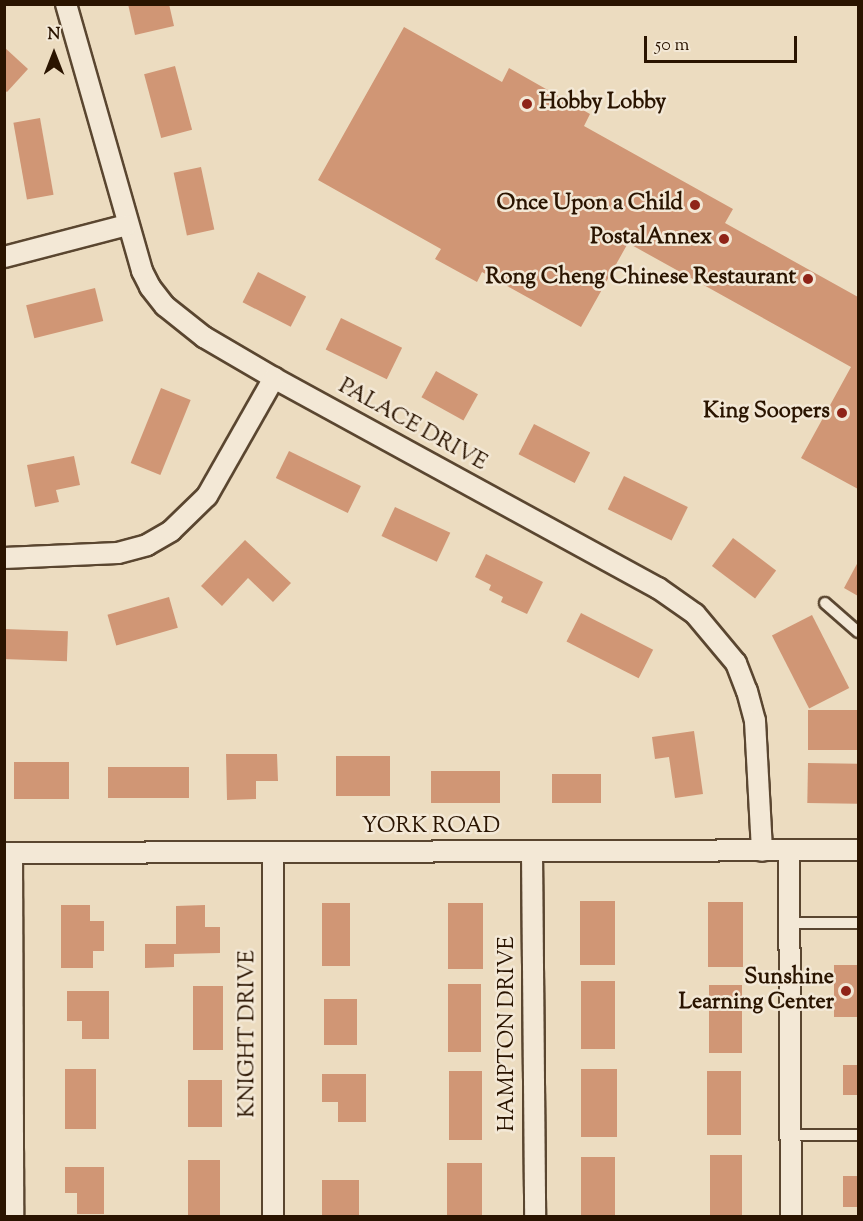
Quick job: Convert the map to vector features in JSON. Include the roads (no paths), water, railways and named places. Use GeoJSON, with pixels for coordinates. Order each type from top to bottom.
{"type":"FeatureCollection","features":[{"type":"Feature","properties":{"kind":"street","name":"PALACE DRIVE"},"geometry":{"type":"LineString","coordinates":[[66,4],[127,225],[150,287],[165,306],[204,337],[274,378],[658,588],[695,614],[736,663],[747,691],[755,722],[762,851]]}},
{"type":"Feature","properties":{"kind":"street"},"geometry":{"type":"LineString","coordinates":[[4,257],[127,225]]}},
{"type":"Feature","properties":{"kind":"street"},"geometry":{"type":"LineString","coordinates":[[4,558],[118,554],[147,545],[171,531],[207,495],[274,378]]}},
{"type":"Feature","properties":{"kind":"street","name":"YORK ROAD"},"geometry":{"type":"LineString","coordinates":[[8,853],[858,850]]}},
{"type":"Feature","properties":{"kind":"street"},"geometry":{"type":"LineString","coordinates":[[789,851],[791,1216]]}},
{"type":"Feature","properties":{"kind":"street","name":"KNIGHT DRIVE"},"geometry":{"type":"LineString","coordinates":[[273,852],[273,1216]]}},
{"type":"Feature","properties":{"kind":"street","name":"HAMPTON DRIVE"},"geometry":{"type":"LineString","coordinates":[[532,852],[535,1216]]}},
{"type":"Feature","properties":{"kind":"street"},"geometry":{"type":"LineString","coordinates":[[8,853],[13,1216]]}},
{"type":"Feature","properties":{"kind":"lane"},"geometry":{"type":"LineString","coordinates":[[825,603],[858,632]]}},
{"type":"Feature","properties":{"kind":"lane"},"geometry":{"type":"LineString","coordinates":[[790,923],[858,923]]}},
{"type":"Feature","properties":{"kind":"lane"},"geometry":{"type":"LineString","coordinates":[[792,1135],[858,1135]]}},
{"type":"Feature","properties":{"kind":"place","name":"Hobby Lobby"},"geometry":{"type":"Point","coordinates":[527,104]}},
{"type":"Feature","properties":{"kind":"place","name":"Once Upon a Child"},"geometry":{"type":"Point","coordinates":[695,205]}},
{"type":"Feature","properties":{"kind":"place","name":"PostalAnnex"},"geometry":{"type":"Point","coordinates":[724,239]}},
{"type":"Feature","properties":{"kind":"place","name":"Rong Cheng Chinese Restaurant"},"geometry":{"type":"Point","coordinates":[808,279]}},
{"type":"Feature","properties":{"kind":"place","name":"King Soopers"},"geometry":{"type":"Point","coordinates":[842,413]}},
{"type":"Feature","properties":{"kind":"place","name":"Sunshine Learning Center"},"geometry":{"type":"Point","coordinates":[846,991]}}]}
